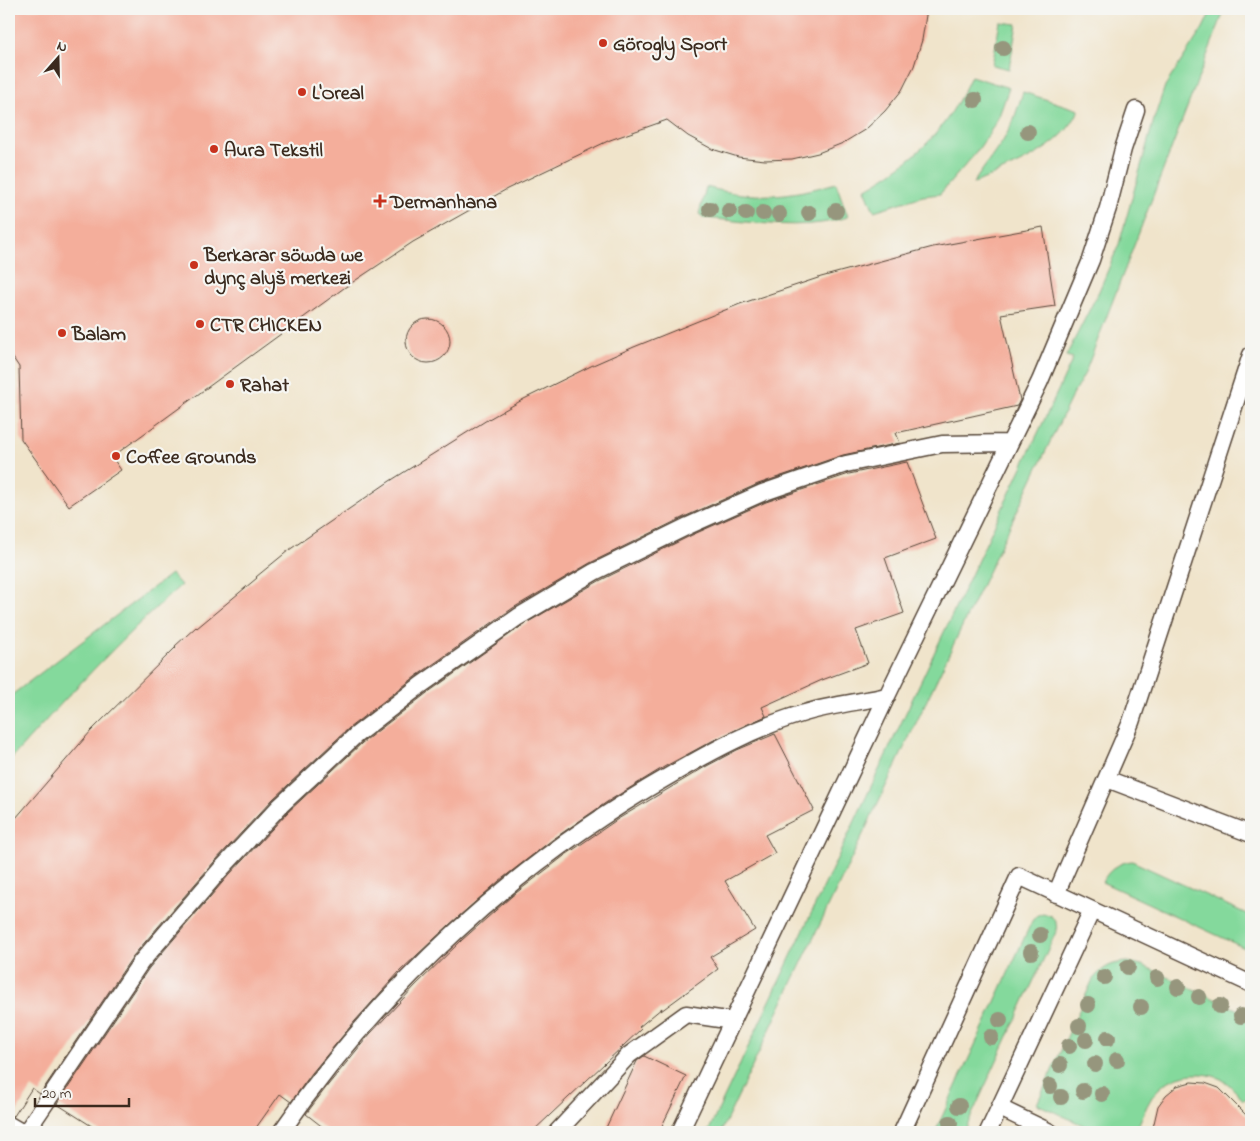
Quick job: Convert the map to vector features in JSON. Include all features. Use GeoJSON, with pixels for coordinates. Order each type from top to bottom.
{"type":"FeatureCollection","features":[{"type":"Feature","properties":{"kind":"lane"},"geometry":{"type":"LineString","coordinates":[[680,1132],[1040,380],[1091,260],[1108,208],[1122,149],[1136,110]]}},
{"type":"Feature","properties":{"kind":"lane"},"geometry":{"type":"LineString","coordinates":[[1056,894],[1131,722],[1251,356]]}},
{"type":"Feature","properties":{"kind":"lane"},"geometry":{"type":"LineString","coordinates":[[26,1132],[141,962],[221,869],[280,806],[356,735],[421,685],[518,617],[594,572],[688,526],[771,490],[846,464],[942,444],[1010,443]]}},
{"type":"Feature","properties":{"kind":"lane"},"geometry":{"type":"LineString","coordinates":[[281,1132],[354,1036],[403,984],[461,928],[514,882],[574,835],[699,758],[740,738],[801,714],[888,696]]}},
{"type":"Feature","properties":{"kind":"lane"},"geometry":{"type":"LineString","coordinates":[[1107,779],[1251,834]]}},
{"type":"Feature","properties":{"kind":"lane"},"geometry":{"type":"LineString","coordinates":[[902,1132],[1019,876],[1251,984]]}},
{"type":"Feature","properties":{"kind":"lane"},"geometry":{"type":"LineString","coordinates":[[988,1132],[1092,910]]}},
{"type":"Feature","properties":{"kind":"lane"},"geometry":{"type":"LineString","coordinates":[[557,1132],[629,1055],[686,1014],[733,1020]]}},
{"type":"Feature","properties":{"kind":"lane"},"geometry":{"type":"LineString","coordinates":[[1000,1108],[1050,1132]]}},
{"type":"Feature","properties":{"kind":"lane"},"geometry":{"type":"LineString","coordinates":[[9,1126],[21,1132]]}},
{"type":"Feature","properties":{"kind":"green space"},"geometry":{"type":"Polygon","coordinates":[[[1212,9],[1225,9],[1085,373],[1071,398],[721,1132],[708,1132],[1073,358],[1066,356],[1099,291],[1119,244],[1165,86],[1203,28],[1212,9]]]}},
{"type":"Feature","properties":{"kind":"green space"},"geometry":{"type":"Polygon","coordinates":[[[1000,22],[1017,24],[1009,69],[992,65],[1000,22]]]}},
{"type":"Feature","properties":{"kind":"green space"},"geometry":{"type":"Polygon","coordinates":[[[971,76],[1009,88],[999,116],[975,154],[940,194],[923,196],[874,211],[865,189],[915,155],[928,142],[951,113],[971,76]]]}},
{"type":"Feature","properties":{"kind":"green space"},"geometry":{"type":"Polygon","coordinates":[[[1023,92],[1079,110],[1061,136],[1048,146],[1020,163],[973,183],[1003,141],[1013,122],[1023,92]]]}},
{"type":"Feature","properties":{"kind":"green space"},"geometry":{"type":"Polygon","coordinates":[[[836,183],[848,217],[821,223],[794,225],[704,218],[699,214],[706,187],[741,194],[771,195],[787,194],[836,183]]]}},
{"type":"Feature","properties":{"kind":"green space"},"geometry":{"type":"Polygon","coordinates":[[[171,574],[181,585],[71,693],[9,761],[9,697],[171,574]]]}},
{"type":"Feature","properties":{"kind":"green space"},"geometry":{"type":"Polygon","coordinates":[[[1132,861],[1251,916],[1251,951],[1102,882],[1115,867],[1132,861]]]}},
{"type":"Feature","properties":{"kind":"green space"},"geometry":{"type":"Polygon","coordinates":[[[1043,913],[1054,919],[1056,932],[964,1132],[935,1132],[1032,921],[1036,916],[1043,913]]]}},
{"type":"Feature","properties":{"kind":"green space"},"geometry":{"type":"Polygon","coordinates":[[[1128,962],[1142,965],[1251,1016],[1251,1097],[1243,1100],[1227,1083],[1212,1076],[1193,1074],[1183,1076],[1165,1083],[1158,1089],[1152,1097],[1135,1132],[1098,1132],[1037,1104],[1093,979],[1109,966],[1128,962]]]}},
{"type":"Feature","properties":{"kind":"building","name":"Berkarar söwda we dynç alyš merkezi"},"geometry":{"type":"Polygon","coordinates":[[[9,9],[927,9],[922,40],[914,66],[902,90],[885,111],[866,129],[843,143],[818,153],[792,159],[765,160],[738,157],[712,149],[688,136],[667,120],[610,140],[507,189],[413,242],[344,288],[112,457],[121,470],[69,506],[21,439],[19,367],[9,352],[9,9]]]}},
{"type":"Feature","properties":{"kind":"building"},"geometry":{"type":"Polygon","coordinates":[[[1043,227],[1055,306],[1001,314],[1020,400],[1017,406],[896,433],[900,443],[843,455],[758,484],[684,517],[590,563],[513,608],[415,677],[349,728],[273,799],[214,862],[133,956],[40,1094],[32,1088],[14,1116],[9,1115],[9,826],[91,731],[196,627],[289,550],[390,481],[487,420],[524,399],[593,365],[740,304],[821,277],[933,247],[1043,227]]]}},
{"type":"Feature","properties":{"kind":"building"},"geometry":{"type":"Polygon","coordinates":[[[428,319],[440,323],[446,329],[450,341],[446,353],[440,359],[428,363],[416,359],[410,353],[406,341],[410,329],[416,323],[428,319]]]}},
{"type":"Feature","properties":{"kind":"building"},"geometry":{"type":"Polygon","coordinates":[[[907,462],[936,539],[885,558],[904,613],[856,630],[868,663],[822,680],[762,707],[766,716],[712,741],[664,767],[607,802],[552,840],[499,881],[400,971],[355,1021],[312,1073],[291,1102],[280,1094],[253,1132],[101,1132],[57,1104],[149,968],[228,876],[287,813],[362,743],[427,693],[523,625],[599,581],[692,535],[766,502],[849,474],[907,462]]]}},
{"type":"Feature","properties":{"kind":"building"},"geometry":{"type":"Polygon","coordinates":[[[775,734],[814,810],[765,835],[775,853],[725,881],[755,930],[710,957],[718,969],[661,1011],[662,1008],[639,1027],[641,1029],[532,1132],[329,1132],[306,1114],[370,1034],[415,986],[462,940],[512,896],[564,856],[618,819],[705,767],[737,750],[775,734]]]}},
{"type":"Feature","properties":{"kind":"building"},"geometry":{"type":"Polygon","coordinates":[[[644,1056],[686,1076],[659,1132],[604,1132],[637,1061],[644,1056]]]}},
{"type":"Feature","properties":{"kind":"building"},"geometry":{"type":"Polygon","coordinates":[[[1191,1082],[1205,1083],[1219,1088],[1251,1120],[1251,1132],[1152,1132],[1158,1106],[1166,1095],[1177,1086],[1191,1082]]]}},
{"type":"Feature","properties":{"kind":"place","name":"Görogly Sport"},"geometry":{"type":"Point","coordinates":[603,43]}},
{"type":"Feature","properties":{"kind":"place","name":"L'Oreal"},"geometry":{"type":"Point","coordinates":[302,92]}},
{"type":"Feature","properties":{"kind":"place","name":"Aura Tekstil"},"geometry":{"type":"Point","coordinates":[214,149]}},
{"type":"Feature","properties":{"kind":"place","name":"Dermanhana"},"geometry":{"type":"Point","coordinates":[380,201]}},
{"type":"Feature","properties":{"kind":"place","name":"Berkarar söwda we dynç alyš merkezi"},"geometry":{"type":"Point","coordinates":[194,265]}},
{"type":"Feature","properties":{"kind":"place","name":"CTR CHICKEN"},"geometry":{"type":"Point","coordinates":[200,324]}},
{"type":"Feature","properties":{"kind":"place","name":"Balam"},"geometry":{"type":"Point","coordinates":[62,333]}},
{"type":"Feature","properties":{"kind":"place","name":"Rahat"},"geometry":{"type":"Point","coordinates":[230,384]}},
{"type":"Feature","properties":{"kind":"place","name":"Coffee Grounds"},"geometry":{"type":"Point","coordinates":[116,456]}}]}
